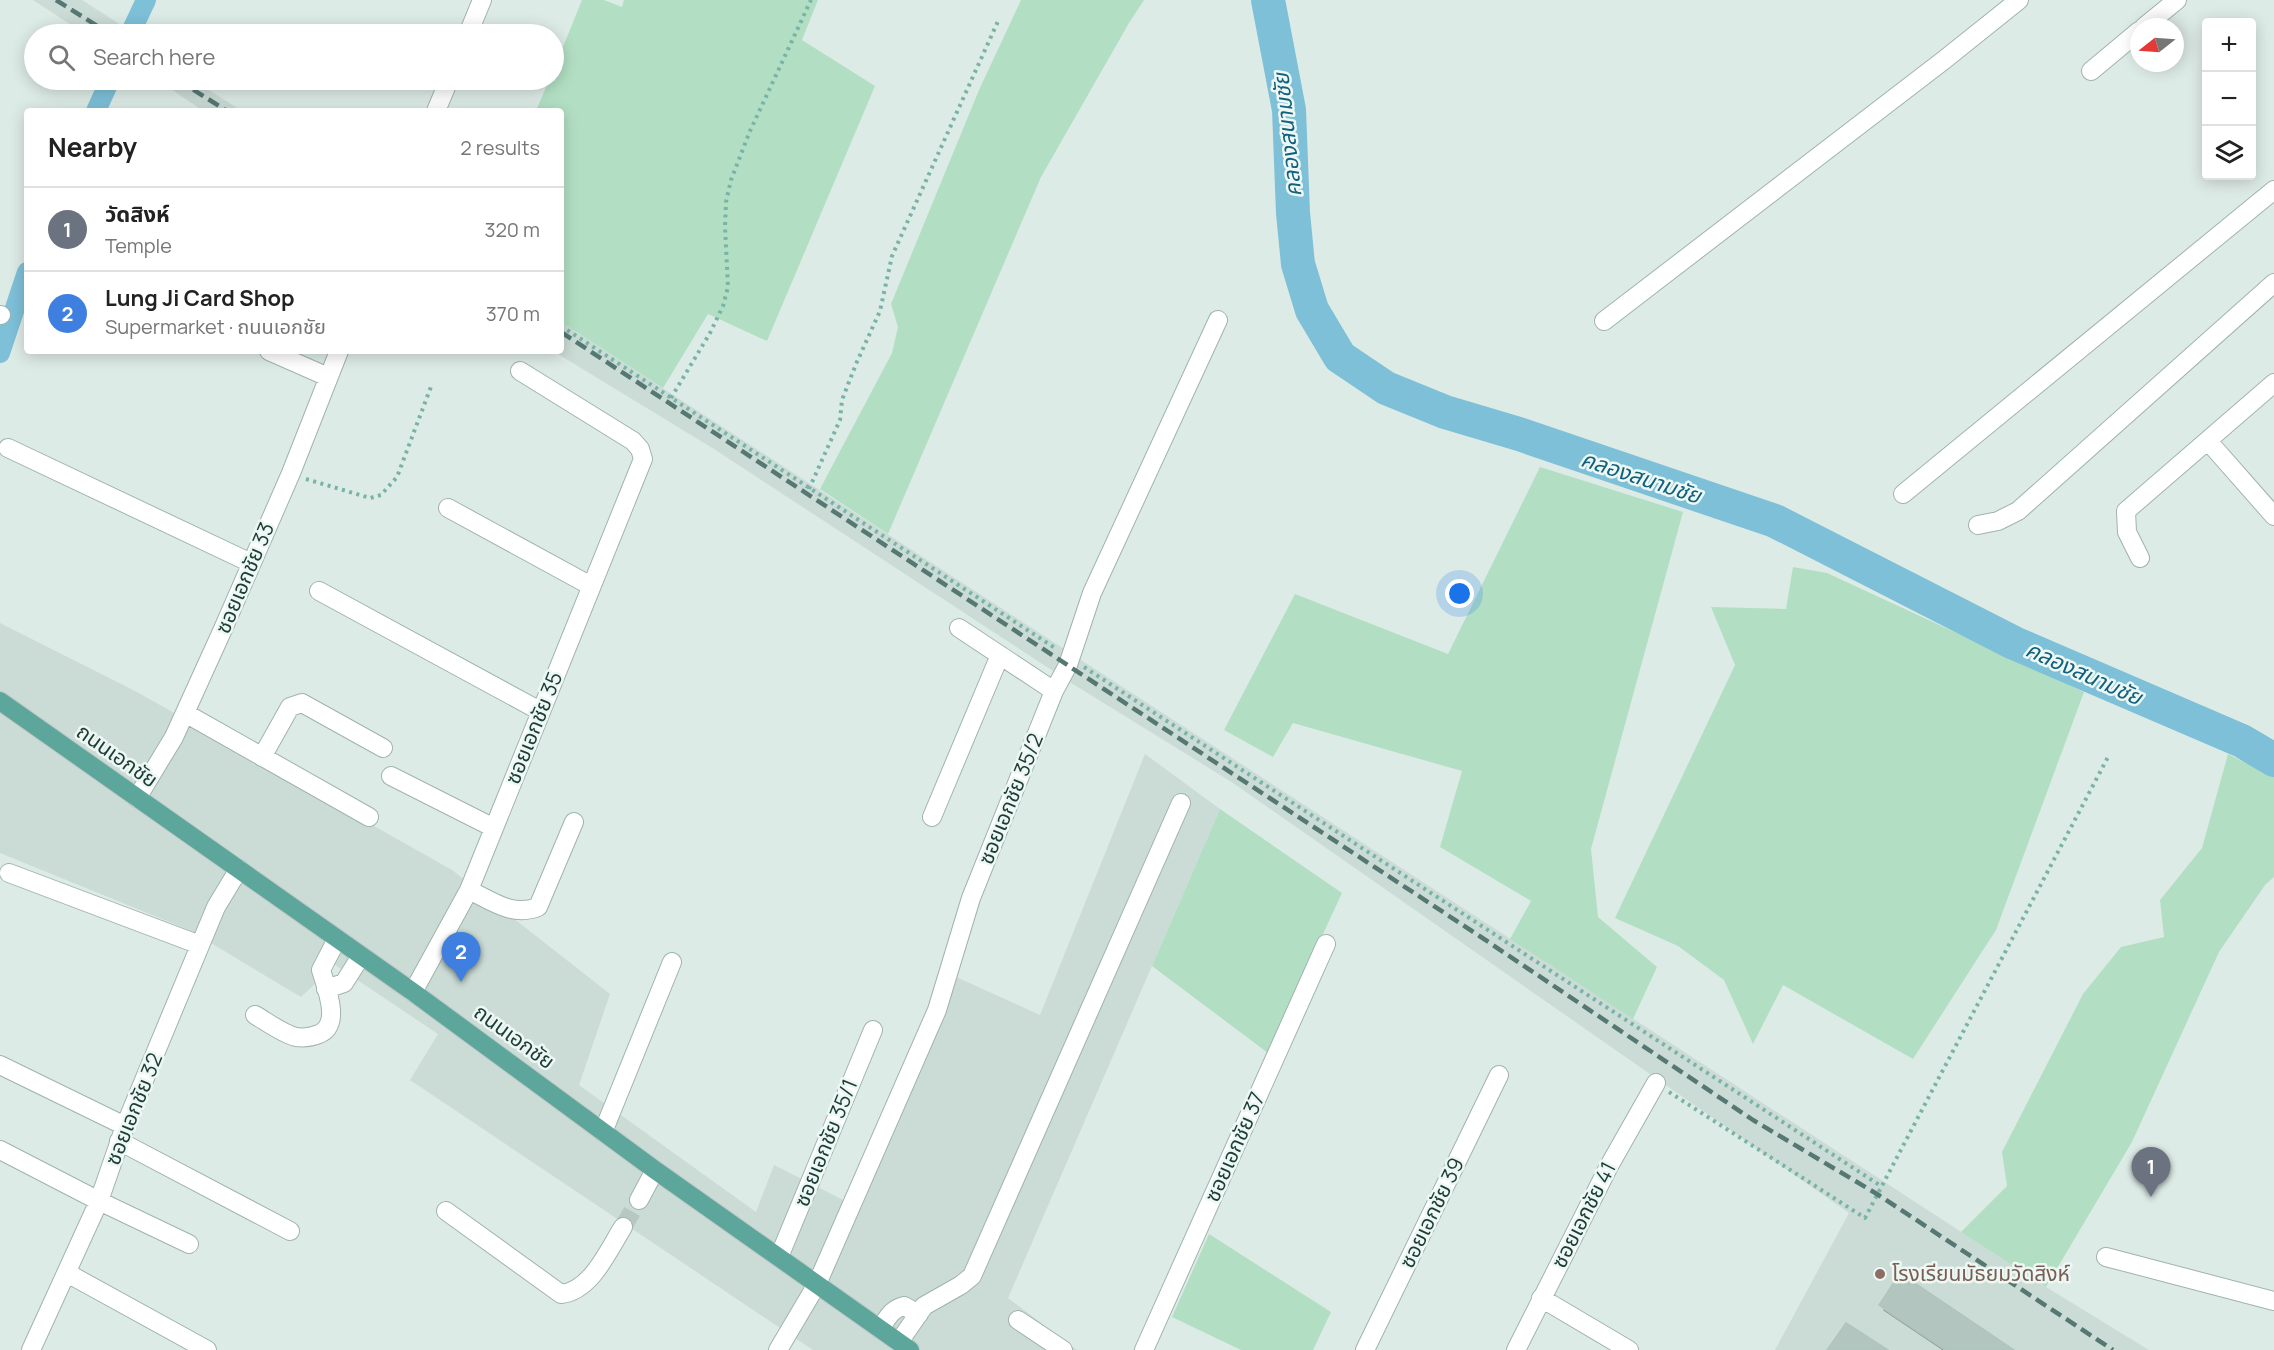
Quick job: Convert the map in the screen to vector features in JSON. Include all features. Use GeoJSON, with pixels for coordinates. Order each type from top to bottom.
{"type":"FeatureCollection","features":[{"type":"Feature","properties":{"kind":"main road","name":"ถนนเอกชัย"},"geometry":{"type":"LineString","coordinates":[[0,701],[413,992],[655,1170],[905,1346]]}},
{"type":"Feature","properties":{"kind":"street"},"geometry":{"type":"LineString","coordinates":[[472,24],[482,0]]}},
{"type":"Feature","properties":{"kind":"street"},"geometry":{"type":"LineString","coordinates":[[1604,321],[2019,0]]}},
{"type":"Feature","properties":{"kind":"street"},"geometry":{"type":"LineString","coordinates":[[2155,18],[2177,0]]}},
{"type":"Feature","properties":{"kind":"street"},"geometry":{"type":"LineString","coordinates":[[2091,70],[2130,38]]}},
{"type":"Feature","properties":{"kind":"street"},"geometry":{"type":"LineString","coordinates":[[437,108],[445,90]]}},
{"type":"Feature","properties":{"kind":"street"},"geometry":{"type":"LineString","coordinates":[[1903,494],[2274,190]]}},
{"type":"Feature","properties":{"kind":"street"},"geometry":{"type":"LineString","coordinates":[[1978,525],[1998,521],[2019,511],[2274,283]]}},
{"type":"Feature","properties":{"kind":"street","name":"ซอยเอกชัย 35/2"},"geometry":{"type":"LineString","coordinates":[[778,1350],[817,1284],[937,1010],[971,898],[1054,691],[1070,658],[1092,593],[1218,320]]}},
{"type":"Feature","properties":{"kind":"street"},"geometry":{"type":"LineString","coordinates":[[276,354],[328,377]]}},
{"type":"Feature","properties":{"kind":"street","name":"ซอยเอกชัย 33"},"geometry":{"type":"LineString","coordinates":[[137,798],[174,737],[185,713],[291,473],[338,354]]}},
{"type":"Feature","properties":{"kind":"street","name":"ซอยเอกชัย 35"},"geometry":{"type":"LineString","coordinates":[[413,992],[469,890],[643,459],[640,449],[633,441],[520,371]]}},
{"type":"Feature","properties":{"kind":"street"},"geometry":{"type":"LineString","coordinates":[[2140,558],[2127,532],[2126,512],[2274,383]]}},
{"type":"Feature","properties":{"kind":"street"},"geometry":{"type":"LineString","coordinates":[[2208,441],[2274,516]]}},
{"type":"Feature","properties":{"kind":"street"},"geometry":{"type":"LineString","coordinates":[[8,448],[251,563]]}},
{"type":"Feature","properties":{"kind":"street"},"geometry":{"type":"LineString","coordinates":[[448,508],[591,586]]}},
{"type":"Feature","properties":{"kind":"street"},"geometry":{"type":"LineString","coordinates":[[319,591],[540,711]]}},
{"type":"Feature","properties":{"kind":"street"},"geometry":{"type":"LineString","coordinates":[[959,628],[1054,691]]}},
{"type":"Feature","properties":{"kind":"street"},"geometry":{"type":"LineString","coordinates":[[932,817],[1000,655]]}},
{"type":"Feature","properties":{"kind":"street"},"geometry":{"type":"LineString","coordinates":[[262,757],[290,707],[302,703],[383,748]]}},
{"type":"Feature","properties":{"kind":"street"},"geometry":{"type":"LineString","coordinates":[[185,713],[369,817]]}},
{"type":"Feature","properties":{"kind":"street"},"geometry":{"type":"LineString","coordinates":[[391,776],[494,828]]}},
{"type":"Feature","properties":{"kind":"street"},"geometry":{"type":"LineString","coordinates":[[905,1346],[924,1306],[961,1286],[972,1276],[1181,803]]}},
{"type":"Feature","properties":{"kind":"street"},"geometry":{"type":"LineString","coordinates":[[469,890],[510,910],[526,912],[538,907],[574,822]]}},
{"type":"Feature","properties":{"kind":"street","name":"ซอยเอกชัย 32"},"geometry":{"type":"LineString","coordinates":[[31,1350],[99,1201],[122,1133],[216,907],[238,869]]}},
{"type":"Feature","properties":{"kind":"street"},"geometry":{"type":"LineString","coordinates":[[9,873],[200,945]]}},
{"type":"Feature","properties":{"kind":"street"},"geometry":{"type":"LineString","coordinates":[[255,1015],[295,1037],[311,1037],[324,1032],[330,1021],[331,1010],[321,970],[337,939]]}},
{"type":"Feature","properties":{"kind":"street","name":"ซอยเอกชัย 37"},"geometry":{"type":"LineString","coordinates":[[1144,1350],[1326,944]]}},
{"type":"Feature","properties":{"kind":"street"},"geometry":{"type":"LineString","coordinates":[[327,990],[344,983],[361,956]]}},
{"type":"Feature","properties":{"kind":"street"},"geometry":{"type":"LineString","coordinates":[[603,1132],[672,962]]}},
{"type":"Feature","properties":{"kind":"street","name":"ซอยเอกชัย 35/1"},"geometry":{"type":"LineString","coordinates":[[779,1257],[873,1030]]}},
{"type":"Feature","properties":{"kind":"street"},"geometry":{"type":"LineString","coordinates":[[0,1065],[291,1231]]}},
{"type":"Feature","properties":{"kind":"street","name":"ซอยเอกชัย 39"},"geometry":{"type":"LineString","coordinates":[[1365,1350],[1499,1075]]}},
{"type":"Feature","properties":{"kind":"street","name":"ซอยเอกชัย 41"},"geometry":{"type":"LineString","coordinates":[[1516,1350],[1609,1166],[1656,1083]]}},
{"type":"Feature","properties":{"kind":"street"},"geometry":{"type":"LineString","coordinates":[[0,1150],[189,1244]]}},
{"type":"Feature","properties":{"kind":"street"},"geometry":{"type":"LineString","coordinates":[[639,1200],[655,1170]]}},
{"type":"Feature","properties":{"kind":"street"},"geometry":{"type":"LineString","coordinates":[[446,1211],[561,1294],[573,1293],[592,1274],[623,1227]]}},
{"type":"Feature","properties":{"kind":"street"},"geometry":{"type":"LineString","coordinates":[[2106,1257],[2274,1301]]}},
{"type":"Feature","properties":{"kind":"street"},"geometry":{"type":"LineString","coordinates":[[67,1273],[207,1350]]}},
{"type":"Feature","properties":{"kind":"street"},"geometry":{"type":"LineString","coordinates":[[1541,1298],[1629,1350]]}},
{"type":"Feature","properties":{"kind":"street"},"geometry":{"type":"LineString","coordinates":[[880,1329],[892,1311],[898,1307],[904,1306],[919,1314]]}},
{"type":"Feature","properties":{"kind":"street"},"geometry":{"type":"LineString","coordinates":[[1017,1320],[1063,1350]]}},
{"type":"Feature","properties":{"kind":"path"},"geometry":{"type":"LineString","coordinates":[[671,398],[710,333],[723,306],[728,287],[725,227],[726,202],[731,180],[750,131],[810,0]]}},
{"type":"Feature","properties":{"kind":"path"},"geometry":{"type":"LineString","coordinates":[[809,489],[840,420],[842,400],[880,312],[892,256],[999,20]]}},
{"type":"Feature","properties":{"kind":"path"},"geometry":{"type":"LineString","coordinates":[[564,328],[1881,1186]]}},
{"type":"Feature","properties":{"kind":"path"},"geometry":{"type":"LineString","coordinates":[[291,473],[353,494],[370,498],[381,495],[397,477],[432,384]]}},
{"type":"Feature","properties":{"kind":"path"},"geometry":{"type":"LineString","coordinates":[[1656,1083],[1865,1218],[2108,757]]}},
{"type":"Feature","properties":{"kind":"shaded area"},"geometry":{"type":"Polygon","coordinates":[[[33,0],[82,0],[119,24],[70,24],[33,0]]]}},
{"type":"Feature","properties":{"kind":"shaded area"},"geometry":{"type":"Polygon","coordinates":[[[173,90],[209,90],[237,108],[199,108],[173,90]]]}},
{"type":"Feature","properties":{"kind":"shaded area"},"geometry":{"type":"Polygon","coordinates":[[[564,324],[2046,1287],[2149,1350],[1775,1350],[1849,1213],[1233,783],[1073,684],[714,449],[558,354],[564,354],[564,324]]]}},
{"type":"Feature","properties":{"kind":"shaded area"},"geometry":{"type":"Polygon","coordinates":[[[0,623],[137,692],[452,870],[610,994],[579,1085],[756,1212],[774,1165],[861,1209],[954,976],[1040,1015],[1145,754],[1220,809],[1008,1298],[1077,1350],[813,1350],[410,1080],[438,1034],[335,965],[301,997],[189,930],[0,853],[0,623]]]}},
{"type":"Feature","properties":{"kind":"green space"},"geometry":{"type":"Polygon","coordinates":[[[582,0],[604,0],[622,7],[624,0],[818,0],[802,40],[875,86],[767,341],[708,314],[663,388],[564,324],[564,108],[537,108],[545,90],[564,90],[564,44],[582,0]]]}},
{"type":"Feature","properties":{"kind":"green space"},"geometry":{"type":"Polygon","coordinates":[[[1021,0],[1144,0],[1041,177],[888,534],[820,489],[892,353],[898,327],[891,304],[979,90],[1021,0]]]}},
{"type":"Feature","properties":{"kind":"green space"},"geometry":{"type":"Polygon","coordinates":[[[1540,467],[1683,512],[1591,849],[1598,917],[1657,967],[1633,1019],[1510,939],[1531,901],[1440,847],[1462,771],[1293,723],[1273,757],[1224,730],[1295,594],[1448,654],[1540,467]]]}},
{"type":"Feature","properties":{"kind":"green space"},"geometry":{"type":"Polygon","coordinates":[[[1793,567],[1827,573],[2084,692],[1996,930],[1913,1059],[1783,985],[1753,1044],[1724,980],[1678,946],[1615,918],[1735,665],[1711,607],[1786,609],[1793,567]]]}},
{"type":"Feature","properties":{"kind":"green space"},"geometry":{"type":"Polygon","coordinates":[[[2228,754],[2274,777],[2274,877],[2265,885],[2219,952],[2132,1142],[2046,1287],[1961,1232],[2007,1186],[2002,1152],[2083,994],[2121,947],[2164,937],[2160,900],[2202,848],[2228,754]]]}},
{"type":"Feature","properties":{"kind":"green space"},"geometry":{"type":"Polygon","coordinates":[[[1220,809],[1342,893],[1268,1053],[1152,966],[1220,809]]]}},
{"type":"Feature","properties":{"kind":"green space"},"geometry":{"type":"Polygon","coordinates":[[[1209,1234],[1331,1312],[1313,1350],[1241,1350],[1172,1317],[1209,1234]]]}},
{"type":"Feature","properties":{"kind":"building"},"geometry":{"type":"Polygon","coordinates":[[[1900,1273],[2014,1350],[1946,1350],[1879,1305],[1900,1273]]]}},
{"type":"Feature","properties":{"kind":"building"},"geometry":{"type":"Polygon","coordinates":[[[1846,1323],[1888,1350],[1827,1350],[1846,1323]]]}},
{"type":"Feature","properties":{"kind":"waterway"},"geometry":{"type":"LineString","coordinates":[[135,24],[146,0]]}},
{"type":"Feature","properties":{"kind":"waterway","name":"คลองสนามชัย"},"geometry":{"type":"LineString","coordinates":[[1268,0],[1289,110],[1293,213],[1298,264],[1312,310],[1340,357],[1386,388],[1445,412],[1519,434],[1775,521],[2014,643],[2242,741],[2274,760]]}},
{"type":"Feature","properties":{"kind":"waterway"},"geometry":{"type":"LineString","coordinates":[[97,108],[105,90]]}},
{"type":"Feature","properties":{"kind":"waterway"},"geometry":{"type":"LineString","coordinates":[[0,353],[24,281]]}},
{"type":"Feature","properties":{"kind":"tunnel"},"geometry":{"type":"LineString","coordinates":[[623,1227],[639,1200]]}},
{"type":"Feature","properties":{"kind":"railway"},"geometry":{"type":"LineString","coordinates":[[56,0],[94,24]]}},
{"type":"Feature","properties":{"kind":"railway"},"geometry":{"type":"LineString","coordinates":[[194,90],[222,108]]}},
{"type":"Feature","properties":{"kind":"railway"},"geometry":{"type":"LineString","coordinates":[[564,334],[1481,937],[1753,1120],[1877,1194],[2113,1350]]}},
{"type":"Feature","properties":{"kind":"place","name":"Lung Ji Card Shop"},"geometry":{"type":"Point","coordinates":[461,982]}},
{"type":"Feature","properties":{"kind":"place","name":"วัดสิงห์"},"geometry":{"type":"Point","coordinates":[2151,1197]}},
{"type":"Feature","properties":{"kind":"place","name":"โรงเรียนมัธยมวัดสิงห์"},"geometry":{"type":"Point","coordinates":[1880,1274]}}]}
